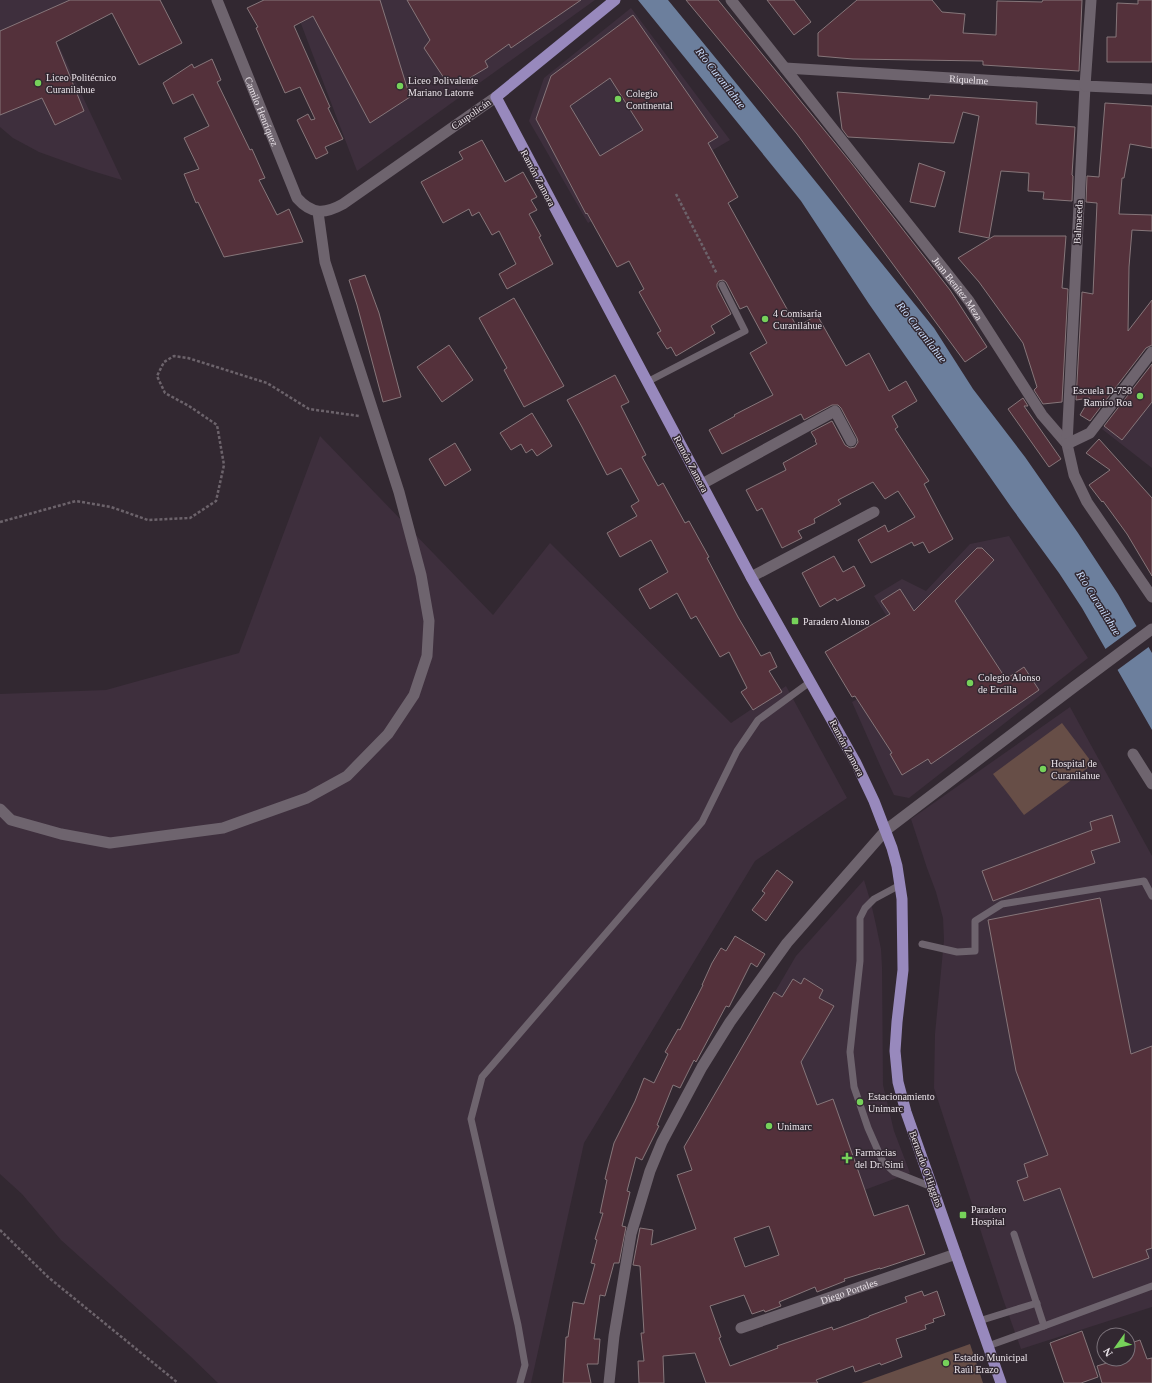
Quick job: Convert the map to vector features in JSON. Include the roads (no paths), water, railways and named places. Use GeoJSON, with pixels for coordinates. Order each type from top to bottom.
{"type":"FeatureCollection","features":[{"type":"Feature","properties":{"kind":"main road","name":"Caupolicán"},"geometry":{"type":"LineString","coordinates":[[496,97],[615,0]]}},
{"type":"Feature","properties":{"kind":"main road","name":"Ramón Zamora"},"geometry":{"type":"LineString","coordinates":[[496,97],[751,577],[856,763],[886,830]]}},
{"type":"Feature","properties":{"kind":"main road","name":"Bernardo O'Higgins"},"geometry":{"type":"LineString","coordinates":[[886,830],[892,848],[902,899],[903,970],[895,1036],[898,1082],[903,1105],[1001,1383]]}},
{"type":"Feature","properties":{"kind":"street","name":"Camilo Henríquez"},"geometry":{"type":"LineString","coordinates":[[217,0],[297,198],[303,205],[318,212]]}},
{"type":"Feature","properties":{"kind":"street","name":"Juan Benítez Meza"},"geometry":{"type":"LineString","coordinates":[[731,0],[969,301],[1042,415],[1067,444],[1074,475],[1087,502],[1152,597]]}},
{"type":"Feature","properties":{"kind":"street","name":"Balmaceda"},"geometry":{"type":"LineString","coordinates":[[1067,444],[1085,86],[1091,0]]}},
{"type":"Feature","properties":{"kind":"street","name":"Riquelme"},"geometry":{"type":"LineString","coordinates":[[785,68],[1152,89]]}},
{"type":"Feature","properties":{"kind":"street","name":"Caupolicán"},"geometry":{"type":"LineString","coordinates":[[318,212],[326,212],[343,204],[496,97]]}},
{"type":"Feature","properties":{"kind":"street"},"geometry":{"type":"LineString","coordinates":[[0,810],[11,820],[61,834],[110,843],[223,828],[307,798],[347,776],[388,734],[414,695],[427,656],[429,621],[421,575],[399,492],[325,262],[318,212]]}},
{"type":"Feature","properties":{"kind":"street"},"geometry":{"type":"LineString","coordinates":[[1067,444],[1090,433],[1152,352]]}},
{"type":"Feature","properties":{"kind":"street"},"geometry":{"type":"LineString","coordinates":[[702,484],[835,411],[851,440]]}},
{"type":"Feature","properties":{"kind":"street"},"geometry":{"type":"LineString","coordinates":[[751,577],[874,512]]}},
{"type":"Feature","properties":{"kind":"street"},"geometry":{"type":"LineString","coordinates":[[609,1383],[614,1336],[631,1234],[650,1170],[662,1142],[702,1067],[730,1022],[787,943],[886,830],[1152,629]]}},
{"type":"Feature","properties":{"kind":"street"},"geometry":{"type":"LineString","coordinates":[[1133,754],[1152,784]]}},
{"type":"Feature","properties":{"kind":"street","name":"Diego Portales"},"geometry":{"type":"LineString","coordinates":[[741,1328],[956,1254]]}},
{"type":"Feature","properties":{"kind":"lane"},"geometry":{"type":"LineString","coordinates":[[647,382],[745,331],[722,285]]}},
{"type":"Feature","properties":{"kind":"lane"},"geometry":{"type":"LineString","coordinates":[[520,1383],[525,1366],[518,1325],[471,1119],[482,1078],[702,822],[737,751],[758,720],[810,682]]}},
{"type":"Feature","properties":{"kind":"lane"},"geometry":{"type":"LineString","coordinates":[[922,944],[957,952],[975,951],[975,921],[1002,904],[1144,881],[1152,896]]}},
{"type":"Feature","properties":{"kind":"lane"},"geometry":{"type":"LineString","coordinates":[[900,885],[874,899],[865,908],[860,918],[860,961],[850,1052],[854,1087],[868,1128],[883,1162],[894,1172],[932,1187]]}},
{"type":"Feature","properties":{"kind":"lane"},"geometry":{"type":"LineString","coordinates":[[1014,1234],[1044,1326]]}},
{"type":"Feature","properties":{"kind":"lane"},"geometry":{"type":"LineString","coordinates":[[988,1346],[1152,1286]]}},
{"type":"Feature","properties":{"kind":"lane"},"geometry":{"type":"LineString","coordinates":[[979,1321],[1037,1303]]}},
{"type":"Feature","properties":{"kind":"water","name":"Río Curanilahue"},"geometry":{"type":"Polygon","coordinates":[[[638,0],[668,0],[934,328],[973,389],[1025,457],[1118,594],[1152,653],[1152,730],[1082,608],[1059,573],[869,304],[801,201],[638,0]]]}},
{"type":"Feature","properties":{"kind":"place","name":"Liceo Politécnico Curanilahue"},"geometry":{"type":"Point","coordinates":[38,83]}},
{"type":"Feature","properties":{"kind":"place","name":"Liceo Polivalente Mariano Latorre"},"geometry":{"type":"Point","coordinates":[400,86]}},
{"type":"Feature","properties":{"kind":"place","name":"Colegio Continental"},"geometry":{"type":"Point","coordinates":[618,99]}},
{"type":"Feature","properties":{"kind":"place","name":"4 Comisaría Curanilahue"},"geometry":{"type":"Point","coordinates":[765,319]}},
{"type":"Feature","properties":{"kind":"place","name":"Escuela D-758 Ramiro Roa"},"geometry":{"type":"Point","coordinates":[1140,396]}},
{"type":"Feature","properties":{"kind":"place","name":"Paradero Alonso"},"geometry":{"type":"Point","coordinates":[795,621]}},
{"type":"Feature","properties":{"kind":"place","name":"Colegio Alonso de Ercilla"},"geometry":{"type":"Point","coordinates":[970,683]}},
{"type":"Feature","properties":{"kind":"place","name":"Hospital de Curanilahue"},"geometry":{"type":"Point","coordinates":[1043,769]}},
{"type":"Feature","properties":{"kind":"place","name":"Estacionamiento Unimarc"},"geometry":{"type":"Point","coordinates":[860,1102]}},
{"type":"Feature","properties":{"kind":"place","name":"Unimarc"},"geometry":{"type":"Point","coordinates":[769,1126]}},
{"type":"Feature","properties":{"kind":"place","name":"Farmacias del Dr. Simi"},"geometry":{"type":"Point","coordinates":[847,1158]}},
{"type":"Feature","properties":{"kind":"place","name":"Paradero Hospital"},"geometry":{"type":"Point","coordinates":[963,1215]}},
{"type":"Feature","properties":{"kind":"place","name":"Estadio Municipal Raúl Erazo"},"geometry":{"type":"Point","coordinates":[946,1363]}}]}
